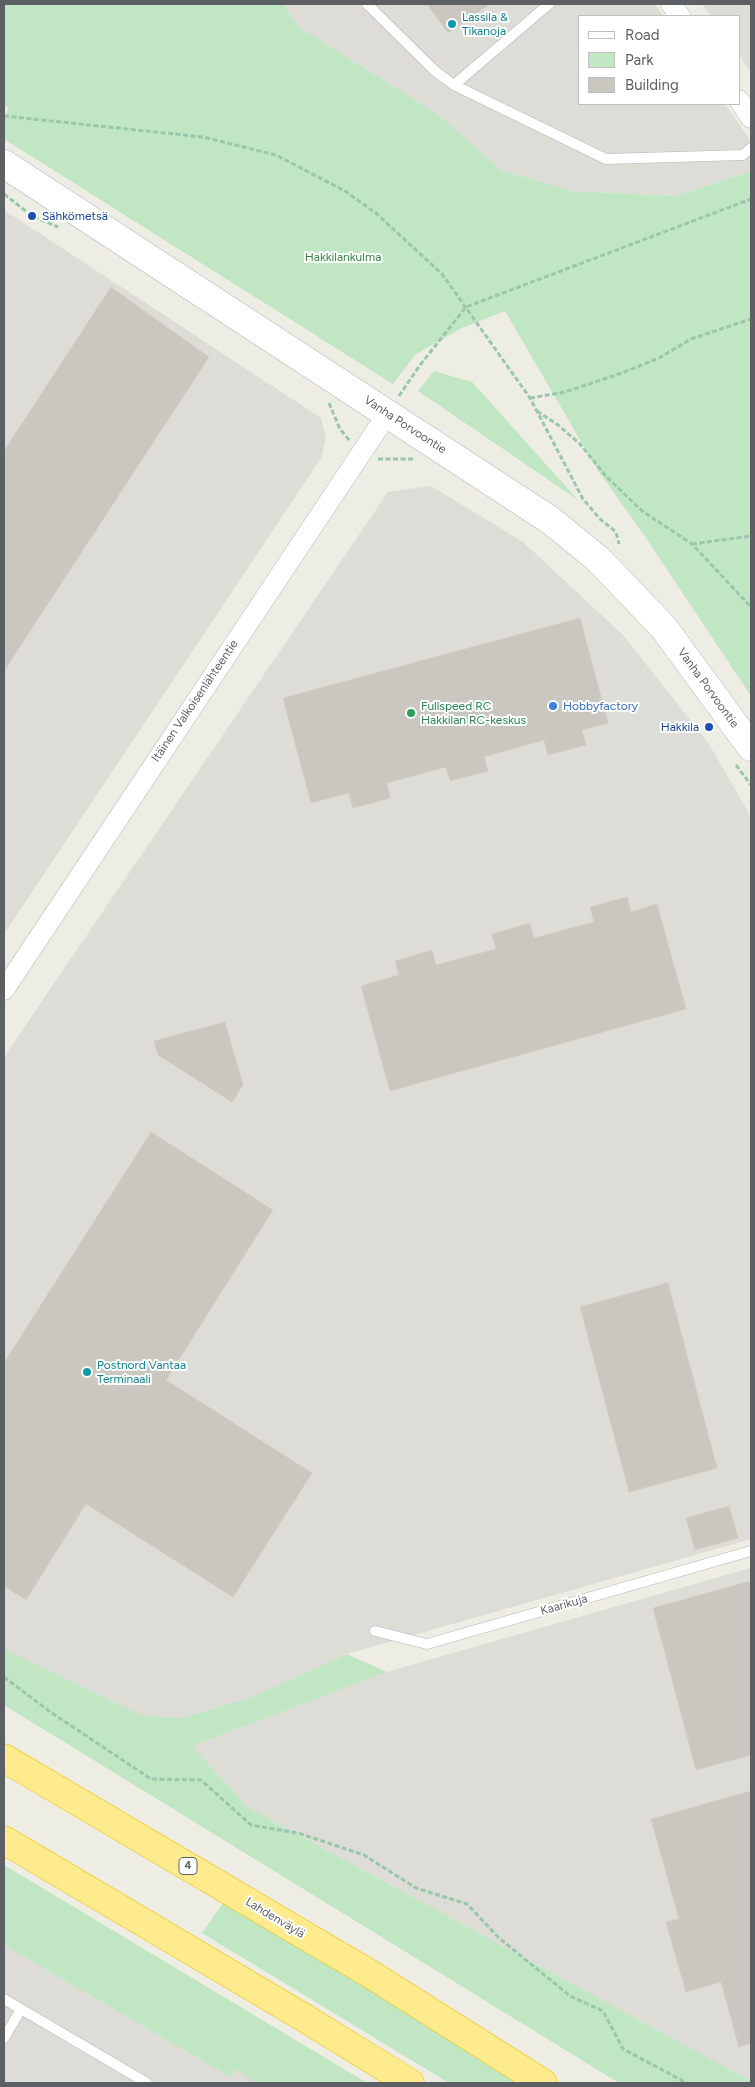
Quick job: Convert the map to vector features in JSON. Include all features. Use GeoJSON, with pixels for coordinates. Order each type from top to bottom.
{"type":"FeatureCollection","features":[{"type":"Feature","properties":{"kind":"highway","name":"Lahdenväylä"},"geometry":{"type":"LineString","coordinates":[[4,1758],[372,1975],[543,2083]]}},
{"type":"Feature","properties":{"kind":"highway"},"geometry":{"type":"LineString","coordinates":[[4,1840],[303,2017],[410,2083]]}},
{"type":"Feature","properties":{"kind":"main road","name":"Vanha Porvoontie"},"geometry":{"type":"LineString","coordinates":[[4,164],[550,520],[598,559],[664,628],[741,752]]}},
{"type":"Feature","properties":{"kind":"street"},"geometry":{"type":"LineString","coordinates":[[671,4],[679,15]]}},
{"type":"Feature","properties":{"kind":"street"},"geometry":{"type":"LineString","coordinates":[[740,102],[751,118]]}},
{"type":"Feature","properties":{"kind":"street","name":"Itäinen Valkoisenlähteentie"},"geometry":{"type":"LineString","coordinates":[[4,990],[362,449],[388,413]]}},
{"type":"Feature","properties":{"kind":"lane"},"geometry":{"type":"LineString","coordinates":[[367,4],[435,71],[454,85],[606,159],[742,156],[751,148]]}},
{"type":"Feature","properties":{"kind":"lane"},"geometry":{"type":"LineString","coordinates":[[454,85],[549,4]]}},
{"type":"Feature","properties":{"kind":"lane","name":"Kaarikuja"},"geometry":{"type":"LineString","coordinates":[[375,1631],[427,1644],[751,1551]]}},
{"type":"Feature","properties":{"kind":"lane"},"geometry":{"type":"LineString","coordinates":[[4,1999],[147,2083]]}},
{"type":"Feature","properties":{"kind":"lane"},"geometry":{"type":"LineString","coordinates":[[4,2038],[21,2009]]}},
{"type":"Feature","properties":{"kind":"path"},"geometry":{"type":"LineString","coordinates":[[4,116],[203,136],[276,155],[345,191],[377,214],[442,274],[530,398],[583,499],[600,519],[616,532],[619,544]]}},
{"type":"Feature","properties":{"kind":"path"},"geometry":{"type":"LineString","coordinates":[[4,194],[32,216],[65,231]]}},
{"type":"Feature","properties":{"kind":"path"},"geometry":{"type":"LineString","coordinates":[[388,413],[420,365],[466,307],[751,199]]}},
{"type":"Feature","properties":{"kind":"path"},"geometry":{"type":"LineString","coordinates":[[530,398],[565,392],[622,373],[659,358],[691,339],[751,319]]}},
{"type":"Feature","properties":{"kind":"path"},"geometry":{"type":"LineString","coordinates":[[324,399],[330,404],[345,438],[362,449],[380,460],[404,458],[419,460]]}},
{"type":"Feature","properties":{"kind":"path"},"geometry":{"type":"LineString","coordinates":[[535,410],[558,424],[580,444],[605,475],[642,511],[692,544],[751,607]]}},
{"type":"Feature","properties":{"kind":"path"},"geometry":{"type":"LineString","coordinates":[[692,544],[751,536]]}},
{"type":"Feature","properties":{"kind":"path"},"geometry":{"type":"LineString","coordinates":[[741,752],[751,785]]}},
{"type":"Feature","properties":{"kind":"path"},"geometry":{"type":"LineString","coordinates":[[4,1677],[49,1711],[151,1779],[201,1780],[251,1825],[298,1833],[364,1855],[416,1888],[467,1904],[498,1937],[570,1996],[603,2011],[623,2049],[687,2083]]}},
{"type":"Feature","properties":{"kind":"shaded area"},"geometry":{"type":"Polygon","coordinates":[[[283,4],[655,4],[662,15],[578,15],[578,105],[726,105],[751,141],[751,171],[675,196],[572,191],[501,170],[439,115],[299,27],[283,4]]]}},
{"type":"Feature","properties":{"kind":"shaded area"},"geometry":{"type":"Polygon","coordinates":[[[702,4],[751,4],[751,73],[740,56],[740,15],[710,15],[702,4]]]}},
{"type":"Feature","properties":{"kind":"shaded area"},"geometry":{"type":"Polygon","coordinates":[[[4,210],[321,418],[326,438],[321,458],[4,934],[4,210]]]}},
{"type":"Feature","properties":{"kind":"shaded area"},"geometry":{"type":"Polygon","coordinates":[[[431,486],[523,542],[624,636],[709,744],[751,817],[751,1539],[347,1654],[252,1697],[182,1718],[142,1716],[4,1649],[4,1057],[388,492],[431,486]]]}},
{"type":"Feature","properties":{"kind":"shaded area"},"geometry":{"type":"Polygon","coordinates":[[[751,1568],[751,2081],[249,1808],[192,1746],[387,1672],[751,1568]]]}},
{"type":"Feature","properties":{"kind":"shaded area"},"geometry":{"type":"Polygon","coordinates":[[[4,1945],[230,2077],[236,2069],[257,2083],[4,2083],[4,1945]]]}},
{"type":"Feature","properties":{"kind":"green space","name":"Hakkilankulma"},"geometry":{"type":"Polygon","coordinates":[[[4,4],[283,4],[299,27],[439,115],[501,170],[572,191],[675,196],[751,171],[751,696],[646,538],[597,469],[505,311],[460,329],[416,354],[393,384],[4,139],[4,119],[9,107],[4,107],[4,4]]]}},
{"type":"Feature","properties":{"kind":"green space"},"geometry":{"type":"Polygon","coordinates":[[[434,371],[472,382],[578,500],[418,391],[434,371]]]}},
{"type":"Feature","properties":{"kind":"green space"},"geometry":{"type":"Polygon","coordinates":[[[4,1649],[143,1716],[182,1718],[252,1697],[347,1654],[387,1672],[192,1746],[249,1808],[751,2081],[751,2083],[619,2083],[4,1705],[4,1649]]]}},
{"type":"Feature","properties":{"kind":"green space"},"geometry":{"type":"Polygon","coordinates":[[[4,1865],[367,2083],[257,2083],[236,2069],[230,2077],[4,1945],[4,1865]]]}},
{"type":"Feature","properties":{"kind":"green space"},"geometry":{"type":"Polygon","coordinates":[[[225,1900],[523,2083],[449,2083],[202,1933],[225,1900]]]}},
{"type":"Feature","properties":{"kind":"building","name":"Lassila & Tikanoja"},"geometry":{"type":"Polygon","coordinates":[[[427,4],[490,4],[448,33],[427,4]]]}},
{"type":"Feature","properties":{"kind":"building"},"geometry":{"type":"Polygon","coordinates":[[[111,287],[209,357],[4,671],[4,451],[111,287]]]}},
{"type":"Feature","properties":{"kind":"building"},"geometry":{"type":"Polygon","coordinates":[[[580,618],[608,723],[582,730],[586,745],[548,755],[544,740],[484,757],[488,771],[450,781],[446,767],[387,783],[390,798],[353,808],[349,793],[311,803],[283,698],[580,618]]]}},
{"type":"Feature","properties":{"kind":"building"},"geometry":{"type":"Polygon","coordinates":[[[627,897],[631,912],[657,904],[686,1009],[390,1091],[361,986],[399,975],[395,961],[432,950],[436,965],[496,949],[492,934],[530,923],[534,938],[594,922],[590,907],[627,897]]]}},
{"type":"Feature","properties":{"kind":"building"},"geometry":{"type":"Polygon","coordinates":[[[225,1022],[243,1085],[232,1102],[158,1055],[154,1041],[225,1022]]]}},
{"type":"Feature","properties":{"kind":"building","name":"Postnord Vantaa Terminaali"},"geometry":{"type":"Polygon","coordinates":[[[151,1132],[273,1210],[166,1380],[312,1473],[233,1597],[86,1504],[26,1600],[4,1586],[4,1363],[151,1132]]]}},
{"type":"Feature","properties":{"kind":"building"},"geometry":{"type":"Polygon","coordinates":[[[668,1283],[717,1468],[629,1492],[580,1307],[668,1283]]]}},
{"type":"Feature","properties":{"kind":"building"},"geometry":{"type":"Polygon","coordinates":[[[729,1506],[738,1538],[695,1550],[686,1518],[729,1506]]]}},
{"type":"Feature","properties":{"kind":"building"},"geometry":{"type":"Polygon","coordinates":[[[751,1581],[751,1755],[696,1770],[653,1608],[751,1581]]]}},
{"type":"Feature","properties":{"kind":"building"},"geometry":{"type":"Polygon","coordinates":[[[751,1791],[751,2043],[739,2047],[721,1982],[686,1992],[666,1922],[679,1919],[651,1819],[751,1791]]]}},
{"type":"Feature","properties":{"kind":"place","name":"Lassila & Tikanoja"},"geometry":{"type":"Point","coordinates":[452,24]}},
{"type":"Feature","properties":{"kind":"place","name":"Sähkömetsä"},"geometry":{"type":"Point","coordinates":[32,216]}},
{"type":"Feature","properties":{"kind":"place","name":"Hobbyfactory"},"geometry":{"type":"Point","coordinates":[553,706]}},
{"type":"Feature","properties":{"kind":"place","name":"Fullspeed RC Hakkilan RC-keskus"},"geometry":{"type":"Point","coordinates":[411,713]}},
{"type":"Feature","properties":{"kind":"place","name":"Hakkila"},"geometry":{"type":"Point","coordinates":[709,727]}},
{"type":"Feature","properties":{"kind":"place","name":"Postnord Vantaa Terminaali"},"geometry":{"type":"Point","coordinates":[87,1372]}}]}
